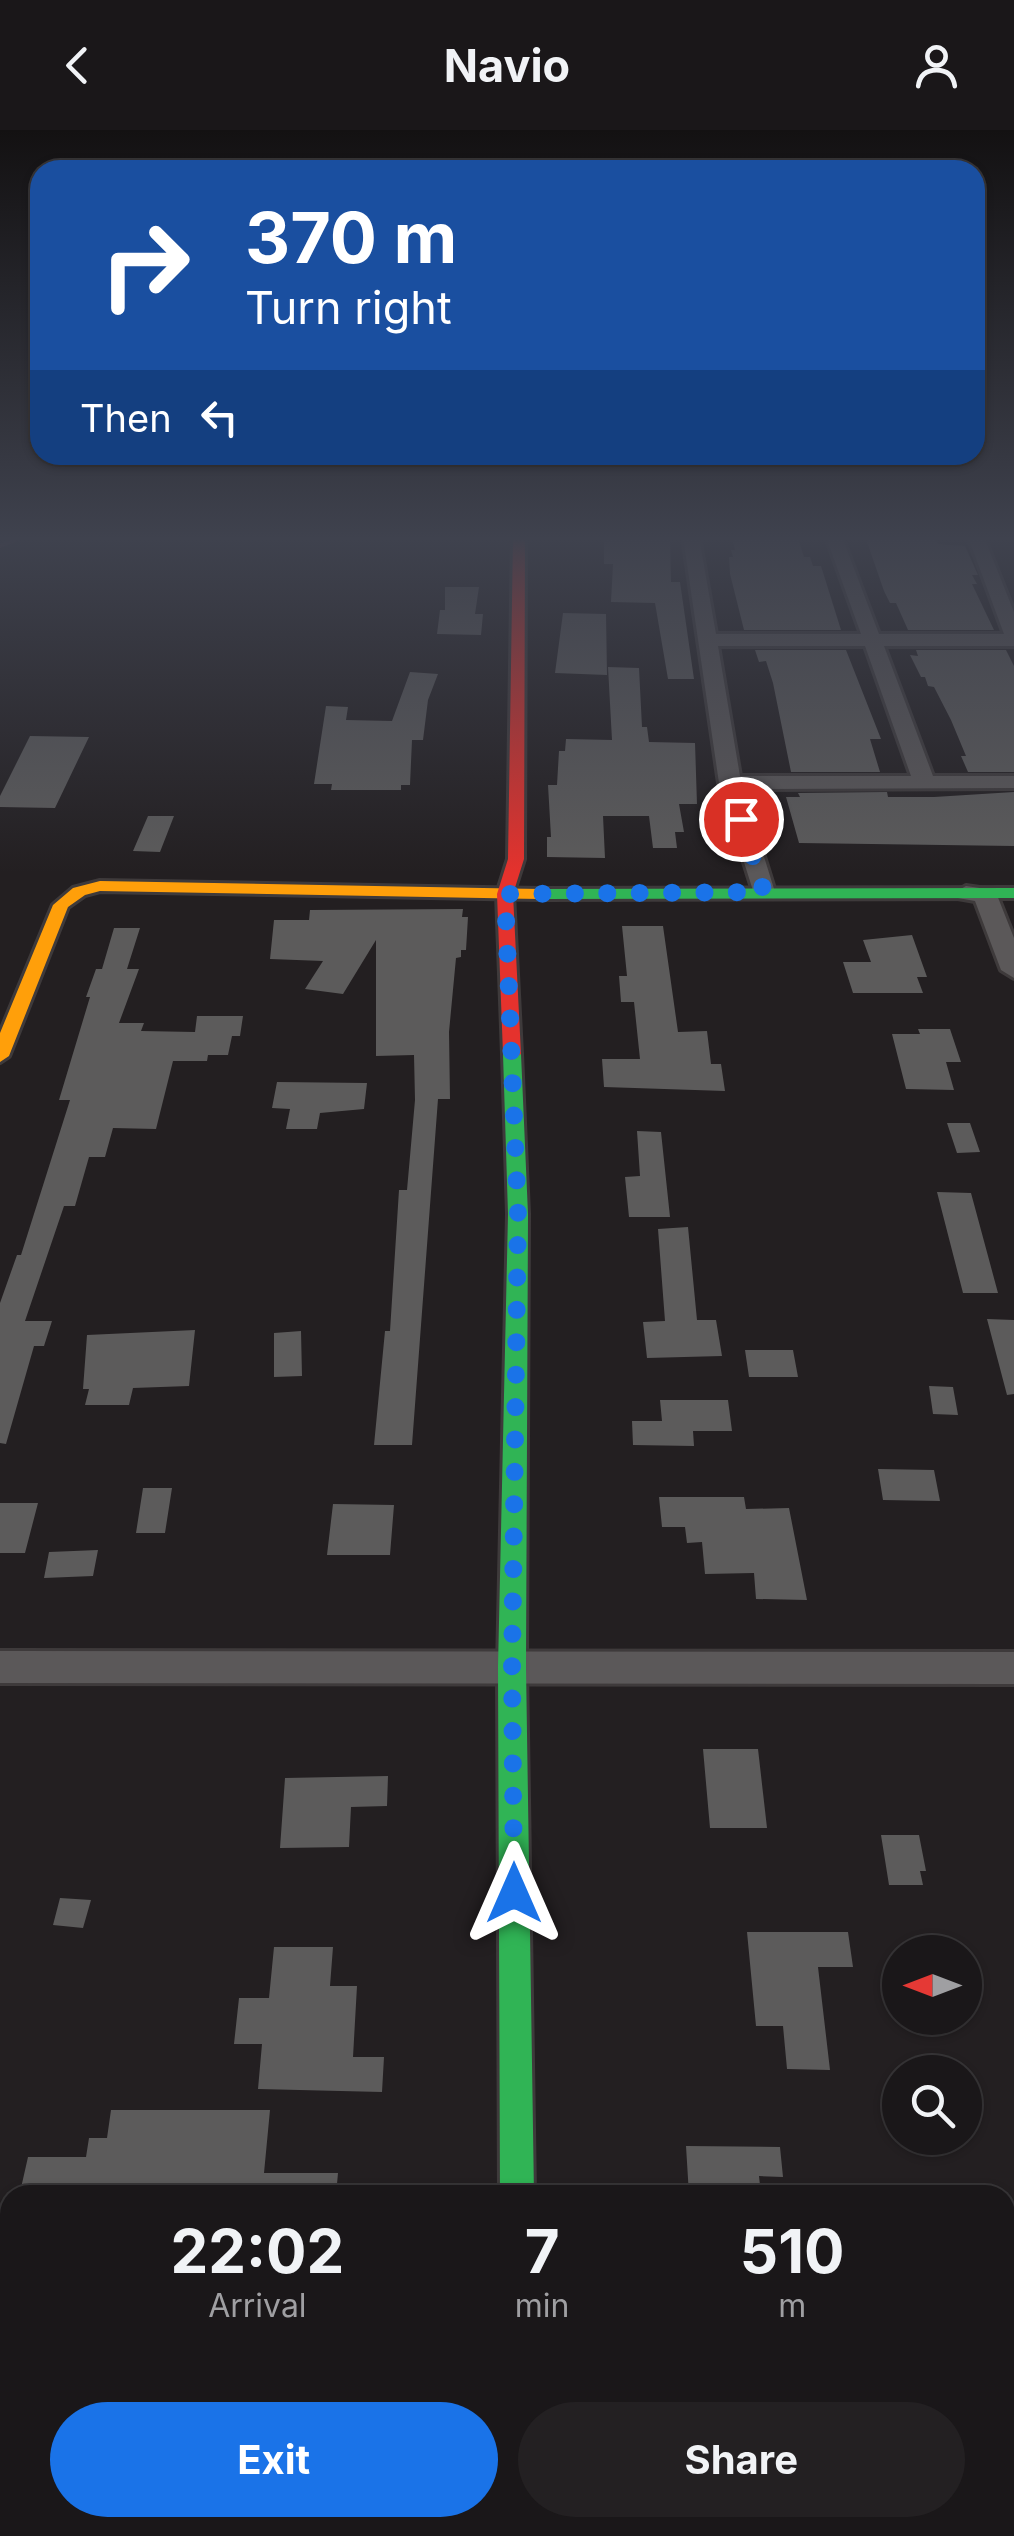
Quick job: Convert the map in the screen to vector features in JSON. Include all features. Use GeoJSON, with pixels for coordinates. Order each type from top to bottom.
{"type":"FeatureCollection","features":[{"type":"Feature","properties":{"kind":"street"},"geometry":{"type":"LineString","coordinates":[[517,2185],[512,1667],[518,1214],[505,894],[516,859],[518,649]]}},
{"type":"Feature","properties":{"kind":"street"},"geometry":{"type":"LineString","coordinates":[[708,649],[730,783],[764,892]]}},
{"type":"Feature","properties":{"kind":"street"},"geometry":{"type":"LineString","coordinates":[[876,649],[924,782]]}},
{"type":"Feature","properties":{"kind":"street"},"geometry":{"type":"LineString","coordinates":[[730,783],[1014,782]]}},
{"type":"Feature","properties":{"kind":"street"},"geometry":{"type":"LineString","coordinates":[[0,1056],[61,906],[78,891],[140,886],[505,894],[1014,892]]}},
{"type":"Feature","properties":{"kind":"street"},"geometry":{"type":"LineString","coordinates":[[966,893],[986,895],[1014,970]]}},
{"type":"Feature","properties":{"kind":"street"},"geometry":{"type":"LineString","coordinates":[[0,1666],[1014,1668]]}},
{"type":"Feature","properties":{"kind":"building"},"geometry":{"type":"Polygon","coordinates":[[[558,649],[607,649],[607,675],[555,673],[558,649]]]}},
{"type":"Feature","properties":{"kind":"building"},"geometry":{"type":"Polygon","coordinates":[[[663,649],[690,649],[694,679],[668,679],[663,649]]]}},
{"type":"Feature","properties":{"kind":"building"},"geometry":{"type":"Polygon","coordinates":[[[755,650],[846,650],[881,739],[870,739],[880,772],[791,772],[773,683],[766,661],[759,662],[755,650]]]}},
{"type":"Feature","properties":{"kind":"building"},"geometry":{"type":"Polygon","coordinates":[[[916,650],[1006,650],[1014,666],[1014,772],[968,772],[961,756],[966,756],[951,720],[934,687],[921,677],[910,655],[918,656],[916,650]]]}},
{"type":"Feature","properties":{"kind":"building"},"geometry":{"type":"Polygon","coordinates":[[[608,667],[639,668],[642,727],[647,727],[649,742],[695,743],[697,804],[679,804],[684,832],[675,832],[677,848],[653,848],[649,816],[603,816],[605,858],[547,857],[547,837],[551,837],[548,785],[557,785],[559,751],[565,751],[566,739],[612,740],[608,667]]]}},
{"type":"Feature","properties":{"kind":"building"},"geometry":{"type":"Polygon","coordinates":[[[410,672],[438,674],[428,700],[423,740],[412,740],[410,785],[401,785],[401,790],[331,790],[332,784],[314,784],[326,706],[348,707],[346,720],[392,721],[410,672]]]}},
{"type":"Feature","properties":{"kind":"building"},"geometry":{"type":"Polygon","coordinates":[[[30,736],[89,737],[55,808],[0,807],[0,796],[30,736]]]}},
{"type":"Feature","properties":{"kind":"building"},"geometry":{"type":"Polygon","coordinates":[[[887,792],[888,797],[934,797],[1014,792],[1014,846],[799,843],[786,797],[800,797],[798,793],[887,792]]]}},
{"type":"Feature","properties":{"kind":"building"},"geometry":{"type":"Polygon","coordinates":[[[148,816],[174,816],[160,852],[133,851],[148,816]]]}},
{"type":"Feature","properties":{"kind":"building"},"geometry":{"type":"Polygon","coordinates":[[[463,909],[462,917],[468,917],[466,950],[461,950],[461,957],[456,958],[449,1032],[450,1099],[438,1099],[412,1445],[374,1445],[385,1331],[390,1331],[399,1190],[407,1190],[415,1100],[414,1055],[376,1056],[376,940],[343,994],[305,989],[323,961],[270,959],[274,920],[309,920],[310,910],[463,909]]]}},
{"type":"Feature","properties":{"kind":"building"},"geometry":{"type":"Polygon","coordinates":[[[622,926],[663,926],[678,1032],[707,1031],[711,1064],[721,1064],[725,1091],[604,1087],[602,1059],[640,1059],[634,1002],[621,1002],[619,976],[627,976],[622,926]]]}},
{"type":"Feature","properties":{"kind":"building"},"geometry":{"type":"Polygon","coordinates":[[[114,928],[140,928],[127,969],[139,969],[119,1023],[144,1023],[141,1031],[195,1032],[197,1016],[243,1016],[240,1036],[232,1036],[228,1055],[208,1055],[207,1061],[173,1061],[156,1129],[113,1128],[105,1157],[89,1157],[75,1206],[64,1206],[25,1321],[52,1321],[44,1346],[34,1346],[6,1444],[0,1443],[0,1303],[17,1255],[21,1255],[70,1100],[59,1100],[90,997],[86,997],[96,969],[102,969],[114,928]]]}},
{"type":"Feature","properties":{"kind":"building"},"geometry":{"type":"Polygon","coordinates":[[[912,935],[927,977],[917,977],[923,993],[853,993],[843,962],[871,962],[863,940],[912,935]]]}},
{"type":"Feature","properties":{"kind":"building"},"geometry":{"type":"Polygon","coordinates":[[[918,1029],[950,1029],[961,1062],[946,1062],[954,1090],[906,1089],[892,1034],[920,1034],[918,1029]]]}},
{"type":"Feature","properties":{"kind":"building"},"geometry":{"type":"Polygon","coordinates":[[[277,1082],[367,1083],[364,1109],[320,1113],[317,1129],[286,1129],[290,1109],[272,1108],[277,1082]]]}},
{"type":"Feature","properties":{"kind":"building"},"geometry":{"type":"Polygon","coordinates":[[[947,1123],[970,1123],[980,1152],[957,1153],[947,1123]]]}},
{"type":"Feature","properties":{"kind":"building"},"geometry":{"type":"Polygon","coordinates":[[[637,1131],[661,1132],[670,1217],[629,1217],[625,1177],[640,1176],[637,1131]]]}},
{"type":"Feature","properties":{"kind":"building"},"geometry":{"type":"Polygon","coordinates":[[[937,1192],[971,1193],[998,1293],[963,1293],[937,1192]]]}},
{"type":"Feature","properties":{"kind":"building"},"geometry":{"type":"Polygon","coordinates":[[[688,1227],[697,1320],[716,1320],[722,1356],[647,1358],[643,1322],[665,1321],[658,1229],[688,1227]]]}},
{"type":"Feature","properties":{"kind":"building"},"geometry":{"type":"Polygon","coordinates":[[[987,1319],[1014,1320],[1014,1394],[1007,1395],[987,1319]]]}},
{"type":"Feature","properties":{"kind":"building"},"geometry":{"type":"Polygon","coordinates":[[[195,1330],[189,1386],[133,1388],[129,1405],[85,1405],[89,1389],[83,1389],[87,1335],[195,1330]]]}},
{"type":"Feature","properties":{"kind":"building"},"geometry":{"type":"Polygon","coordinates":[[[301,1331],[302,1376],[274,1377],[274,1333],[301,1331]]]}},
{"type":"Feature","properties":{"kind":"building"},"geometry":{"type":"Polygon","coordinates":[[[745,1350],[793,1350],[798,1377],[749,1377],[745,1350]]]}},
{"type":"Feature","properties":{"kind":"building"},"geometry":{"type":"Polygon","coordinates":[[[929,1386],[953,1387],[958,1415],[933,1414],[929,1386]]]}},
{"type":"Feature","properties":{"kind":"building"},"geometry":{"type":"Polygon","coordinates":[[[660,1400],[728,1400],[732,1431],[693,1431],[694,1446],[633,1445],[632,1421],[662,1421],[660,1400]]]}},
{"type":"Feature","properties":{"kind":"building"},"geometry":{"type":"Polygon","coordinates":[[[878,1469],[934,1470],[940,1501],[883,1500],[878,1469]]]}},
{"type":"Feature","properties":{"kind":"building"},"geometry":{"type":"Polygon","coordinates":[[[143,1488],[172,1488],[165,1533],[136,1533],[143,1488]]]}},
{"type":"Feature","properties":{"kind":"building"},"geometry":{"type":"Polygon","coordinates":[[[659,1497],[744,1497],[746,1509],[789,1508],[807,1600],[756,1599],[754,1573],[705,1574],[702,1542],[687,1543],[685,1527],[662,1527],[659,1497]]]}},
{"type":"Feature","properties":{"kind":"building"},"geometry":{"type":"Polygon","coordinates":[[[0,1503],[38,1503],[25,1553],[0,1553],[0,1503]]]}},
{"type":"Feature","properties":{"kind":"building"},"geometry":{"type":"Polygon","coordinates":[[[333,1504],[394,1505],[390,1555],[327,1555],[333,1504]]]}},
{"type":"Feature","properties":{"kind":"building"},"geometry":{"type":"Polygon","coordinates":[[[98,1550],[93,1576],[44,1578],[49,1552],[98,1550]]]}},
{"type":"Feature","properties":{"kind":"building"},"geometry":{"type":"Polygon","coordinates":[[[703,1749],[758,1749],[767,1828],[710,1828],[703,1749]]]}},
{"type":"Feature","properties":{"kind":"building"},"geometry":{"type":"Polygon","coordinates":[[[388,1776],[387,1806],[351,1807],[349,1847],[280,1848],[285,1778],[388,1776]]]}},
{"type":"Feature","properties":{"kind":"building"},"geometry":{"type":"Polygon","coordinates":[[[881,1835],[919,1835],[926,1871],[920,1871],[923,1885],[889,1885],[881,1835]]]}},
{"type":"Feature","properties":{"kind":"building"},"geometry":{"type":"Polygon","coordinates":[[[60,1898],[91,1900],[83,1928],[53,1925],[60,1898]]]}},
{"type":"Feature","properties":{"kind":"building"},"geometry":{"type":"Polygon","coordinates":[[[747,1932],[848,1932],[853,1967],[818,1967],[830,2070],[787,2069],[783,2026],[756,2026],[747,1932]]]}},
{"type":"Feature","properties":{"kind":"building"},"geometry":{"type":"Polygon","coordinates":[[[274,1947],[333,1947],[330,1986],[357,1986],[353,2057],[384,2057],[382,2092],[258,2089],[262,2044],[234,2044],[239,1998],[269,1998],[274,1947]]]}},
{"type":"Feature","properties":{"kind":"building"},"geometry":{"type":"Polygon","coordinates":[[[111,2110],[270,2110],[264,2173],[338,2173],[337,2185],[22,2185],[28,2157],[86,2157],[89,2138],[107,2138],[111,2110]]]}},
{"type":"Feature","properties":{"kind":"building"},"geometry":{"type":"Polygon","coordinates":[[[686,2146],[780,2147],[783,2177],[759,2176],[760,2185],[688,2185],[686,2146]]]}},
{"type":"Feature","properties":{"kind":"traffic: fast"},"geometry":{"type":"LineString","coordinates":[[541,894],[1014,893]]}},
{"type":"Feature","properties":{"kind":"traffic: fast"},"geometry":{"type":"LineString","coordinates":[[512,1054],[518,1214],[512,1667],[517,2185]]}},
{"type":"Feature","properties":{"kind":"traffic: slow"},"geometry":{"type":"LineString","coordinates":[[0,1056],[61,905],[79,891],[100,886],[541,894]]}},
{"type":"Feature","properties":{"kind":"traffic: jam"},"geometry":{"type":"LineString","coordinates":[[512,1054],[505,894],[516,859],[518,649]]}},
{"type":"Feature","properties":{"kind":"route"},"geometry":{"type":"LineString","coordinates":[[514,1893],[512,1667],[518,1214],[505,894],[764,892],[741,819]]}}]}
